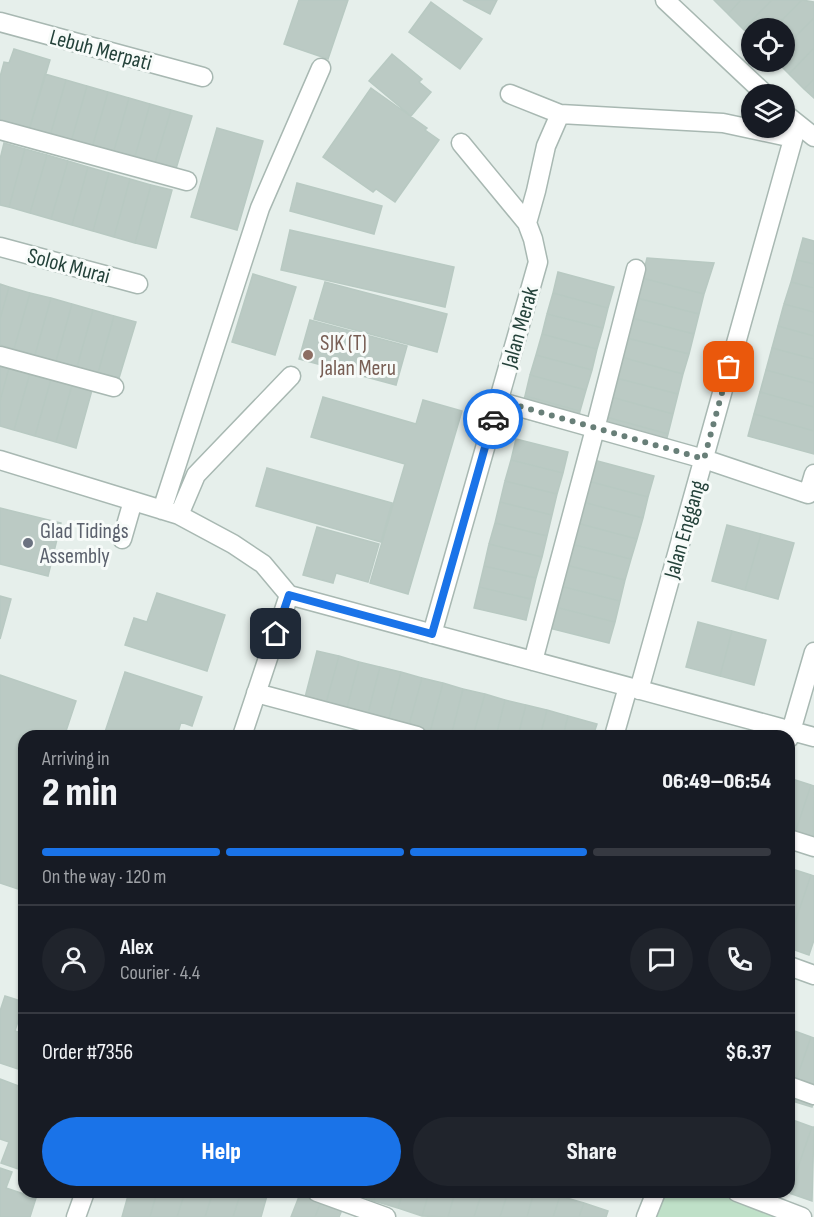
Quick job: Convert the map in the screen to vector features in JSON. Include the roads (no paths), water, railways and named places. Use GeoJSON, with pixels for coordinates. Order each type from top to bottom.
{"type":"FeatureCollection","features":[{"type":"Feature","properties":{"kind":"street"},"geometry":{"type":"LineString","coordinates":[[665,0],[754,84]]}},
{"type":"Feature","properties":{"kind":"street","name":"Lebuh Merpati"},"geometry":{"type":"LineString","coordinates":[[0,22],[203,77]]}},
{"type":"Feature","properties":{"kind":"street"},"geometry":{"type":"LineString","coordinates":[[171,512],[260,208],[321,68]]}},
{"type":"Feature","properties":{"kind":"street"},"geometry":{"type":"LineString","coordinates":[[510,94],[560,114],[741,124]]}},
{"type":"Feature","properties":{"kind":"street"},"geometry":{"type":"LineString","coordinates":[[527,223],[537,191],[546,146],[560,114]]}},
{"type":"Feature","properties":{"kind":"street"},"geometry":{"type":"LineString","coordinates":[[795,127],[814,137]]}},
{"type":"Feature","properties":{"kind":"street"},"geometry":{"type":"LineString","coordinates":[[0,130],[187,181]]}},
{"type":"Feature","properties":{"kind":"street","name":"Jalan Enggang"},"geometry":{"type":"LineString","coordinates":[[616,730],[633,688],[704,459],[789,138]]}},
{"type":"Feature","properties":{"kind":"street","name":"Jalan Merak"},"geometry":{"type":"LineString","coordinates":[[432,634],[538,262],[527,223],[461,144]]}},
{"type":"Feature","properties":{"kind":"street","name":"Solok Murai"},"geometry":{"type":"LineString","coordinates":[[0,247],[138,284]]}},
{"type":"Feature","properties":{"kind":"street"},"geometry":{"type":"LineString","coordinates":[[533,661],[596,429],[636,269]]}},
{"type":"Feature","properties":{"kind":"street"},"geometry":{"type":"LineString","coordinates":[[0,356],[114,387]]}},
{"type":"Feature","properties":{"kind":"street"},"geometry":{"type":"LineString","coordinates":[[171,512],[196,475],[291,376]]}},
{"type":"Feature","properties":{"kind":"street"},"geometry":{"type":"LineString","coordinates":[[498,400],[704,459],[808,494],[814,474]]}},
{"type":"Feature","properties":{"kind":"street"},"geometry":{"type":"LineString","coordinates":[[0,460],[171,512],[233,544],[263,564],[289,595],[633,688],[773,730]]}},
{"type":"Feature","properties":{"kind":"street"},"geometry":{"type":"LineString","coordinates":[[122,539],[133,501]]}},
{"type":"Feature","properties":{"kind":"street"},"geometry":{"type":"LineString","coordinates":[[244,730],[289,595]]}},
{"type":"Feature","properties":{"kind":"street"},"geometry":{"type":"LineString","coordinates":[[791,730],[814,652]]}},
{"type":"Feature","properties":{"kind":"street"},"geometry":{"type":"LineString","coordinates":[[256,693],[395,730]]}},
{"type":"Feature","properties":{"kind":"street"},"geometry":{"type":"LineString","coordinates":[[795,735],[814,737]]}},
{"type":"Feature","properties":{"kind":"street"},"geometry":{"type":"LineString","coordinates":[[795,841],[814,847]]}},
{"type":"Feature","properties":{"kind":"street"},"geometry":{"type":"LineString","coordinates":[[795,968],[814,975]]}},
{"type":"Feature","properties":{"kind":"street"},"geometry":{"type":"LineString","coordinates":[[795,1088],[814,1095]]}},
{"type":"Feature","properties":{"kind":"street"},"geometry":{"type":"LineString","coordinates":[[76,1217],[83,1198]]}},
{"type":"Feature","properties":{"kind":"street"},"geometry":{"type":"LineString","coordinates":[[334,1198],[386,1217]]}},
{"type":"Feature","properties":{"kind":"street"},"geometry":{"type":"LineString","coordinates":[[646,1217],[654,1198]]}},
{"type":"Feature","properties":{"kind":"street"},"geometry":{"type":"LineString","coordinates":[[753,1198],[802,1217]]}},
{"type":"Feature","properties":{"kind":"place","name":"SJK (T) Jalan Meru"},"geometry":{"type":"Point","coordinates":[308,355]}},
{"type":"Feature","properties":{"kind":"place","name":"Glad Tidings Assembly"},"geometry":{"type":"Point","coordinates":[28,543]}}]}
